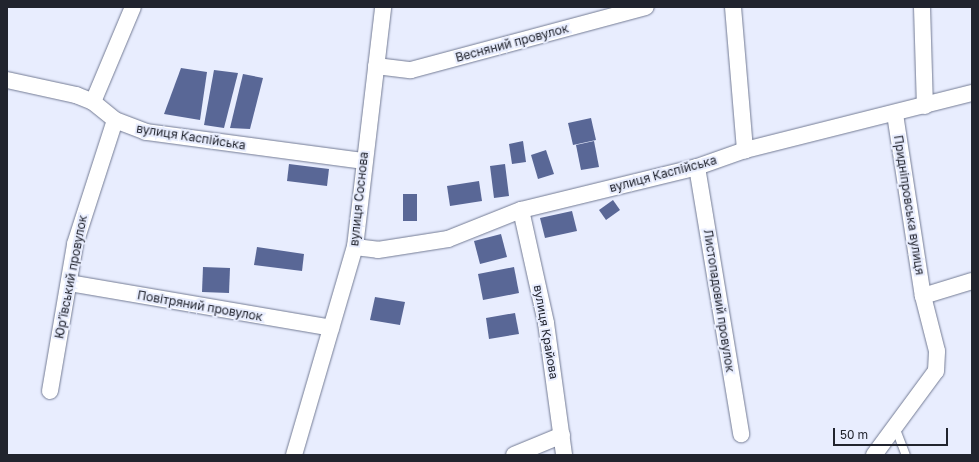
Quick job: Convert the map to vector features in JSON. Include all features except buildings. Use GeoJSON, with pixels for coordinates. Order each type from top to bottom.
{"type":"FeatureCollection","features":[{"type":"Feature","properties":{"kind":"street"},"geometry":{"type":"LineString","coordinates":[[93,102],[133,7]]}},
{"type":"Feature","properties":{"kind":"street","name":"вулиця Соснова"},"geometry":{"type":"LineString","coordinates":[[295,454],[355,246],[362,161],[383,7]]}},
{"type":"Feature","properties":{"kind":"street","name":"Весняний провулок"},"geometry":{"type":"LineString","coordinates":[[376,66],[411,70],[646,7]]}},
{"type":"Feature","properties":{"kind":"street"},"geometry":{"type":"LineString","coordinates":[[733,7],[745,150]]}},
{"type":"Feature","properties":{"kind":"street"},"geometry":{"type":"LineString","coordinates":[[922,7],[925,106]]}},
{"type":"Feature","properties":{"kind":"street","name":"вулиця Каспійська"},"geometry":{"type":"LineString","coordinates":[[7,80],[93,102],[115,120],[146,132],[362,161]]}},
{"type":"Feature","properties":{"kind":"street","name":"вулиця Каспійська"},"geometry":{"type":"LineString","coordinates":[[355,246],[378,250],[448,239],[521,210],[697,167],[745,150],[895,114],[972,93]]}},
{"type":"Feature","properties":{"kind":"street","name":"Придніпровська вулиця"},"geometry":{"type":"LineString","coordinates":[[874,455],[932,379],[938,363],[923,296],[895,114]]}},
{"type":"Feature","properties":{"kind":"street","name":"Юр’ївський провулок"},"geometry":{"type":"LineString","coordinates":[[50,391],[83,213],[115,120]]}},
{"type":"Feature","properties":{"kind":"street","name":"Листопадовий провулок"},"geometry":{"type":"LineString","coordinates":[[697,167],[741,434]]}},
{"type":"Feature","properties":{"kind":"street","name":"вулиця Крайова"},"geometry":{"type":"LineString","coordinates":[[521,210],[546,323],[564,455]]}},
{"type":"Feature","properties":{"kind":"street"},"geometry":{"type":"LineString","coordinates":[[923,296],[972,281]]}},
{"type":"Feature","properties":{"kind":"street","name":"Повітряний провулок"},"geometry":{"type":"LineString","coordinates":[[69,283],[332,328]]}},
{"type":"Feature","properties":{"kind":"street"},"geometry":{"type":"LineString","coordinates":[[514,455],[562,435]]}},
{"type":"Feature","properties":{"kind":"lane"},"geometry":{"type":"LineString","coordinates":[[895,427],[906,455]]}}]}
